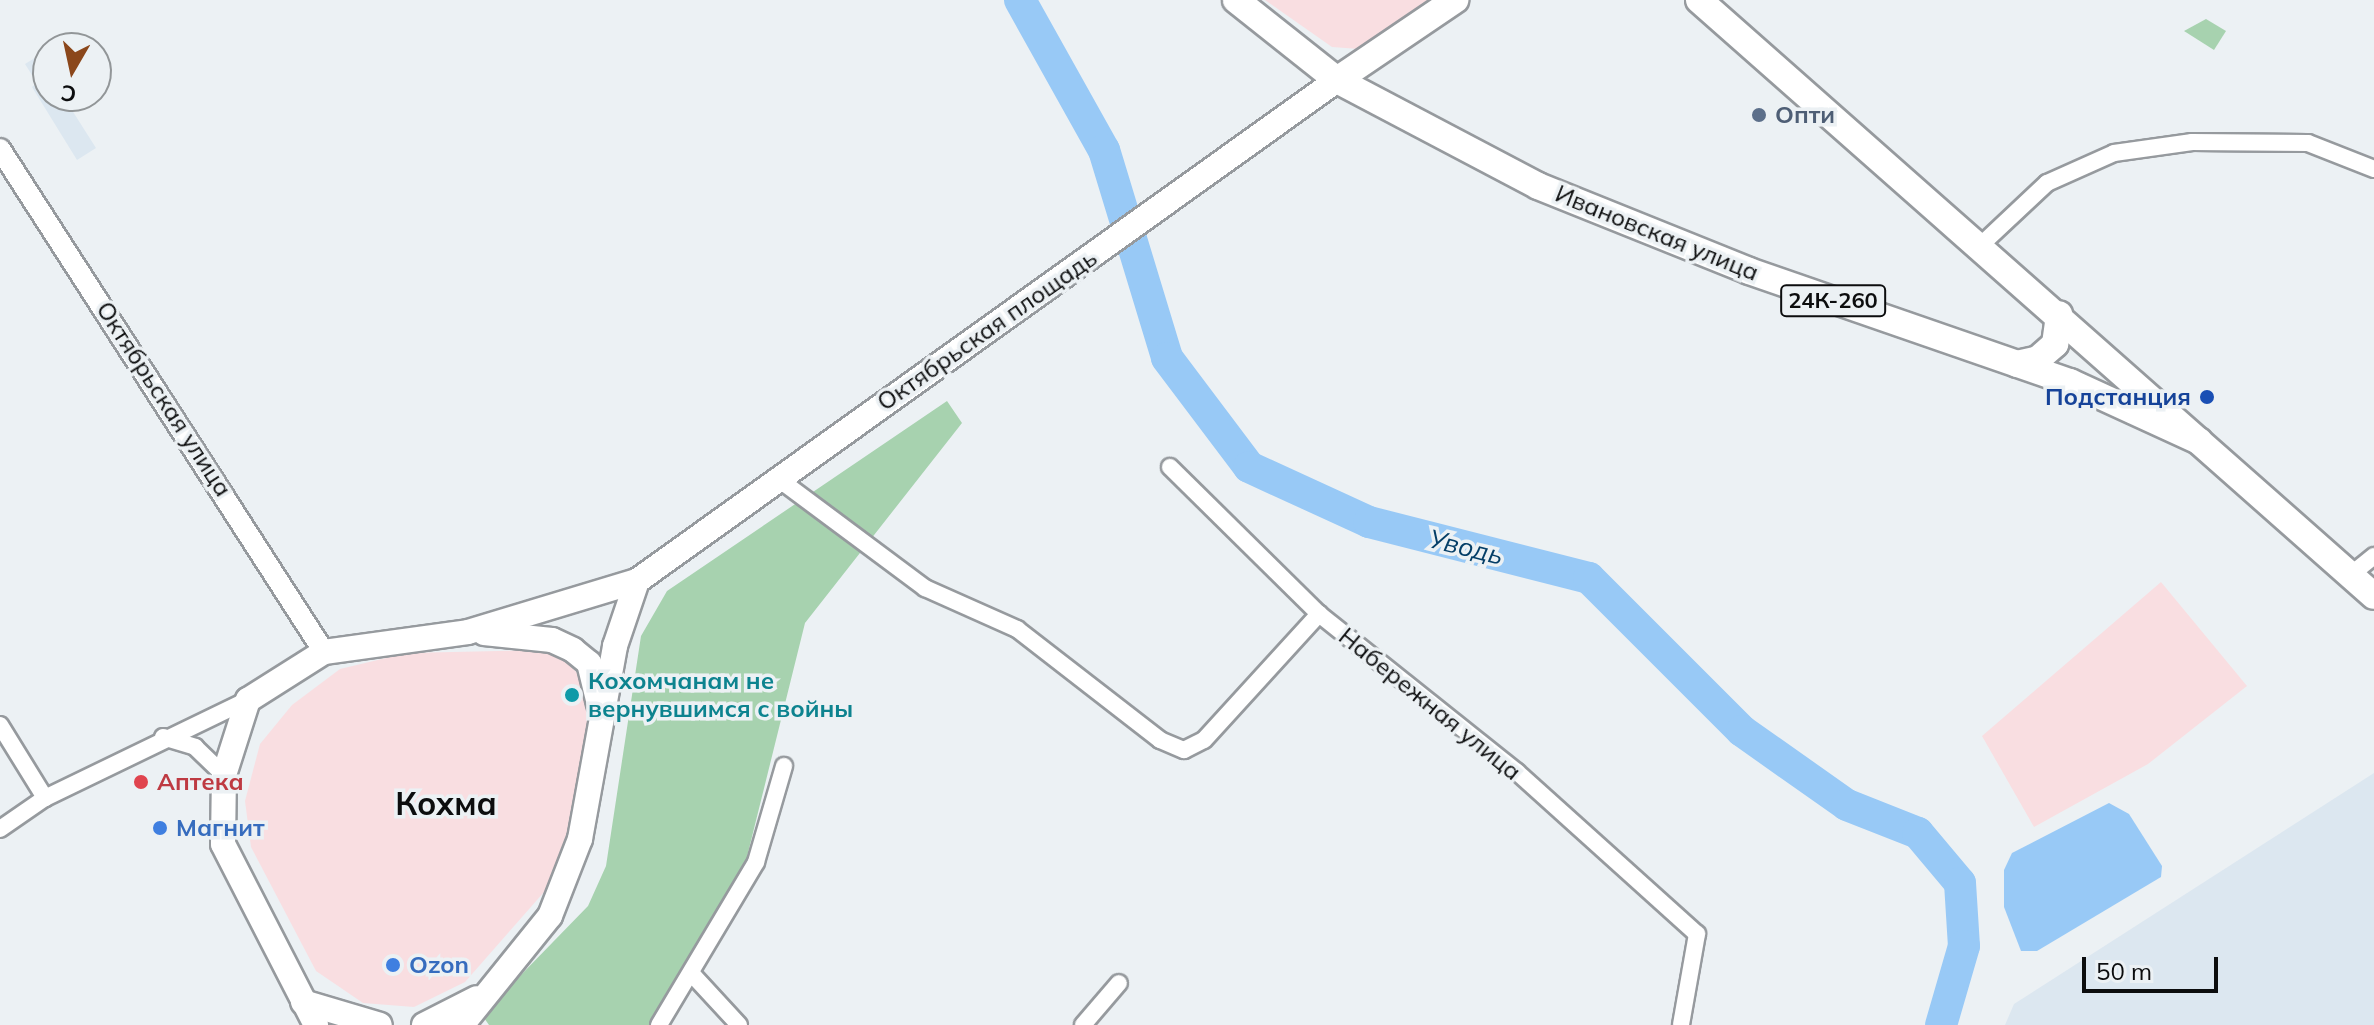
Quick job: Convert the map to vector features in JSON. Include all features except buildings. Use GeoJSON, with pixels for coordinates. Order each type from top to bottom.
{"type":"FeatureCollection","features":[{"type":"Feature","properties":{"kind":"main road","name":"Ивановская улица"},"geometry":{"type":"LineString","coordinates":[[1236,0],[1337,80],[1471,154],[1644,230],[2017,364],[2199,441]]}},
{"type":"Feature","properties":{"kind":"main road"},"geometry":{"type":"LineString","coordinates":[[1337,80],[1455,0]]}},
{"type":"Feature","properties":{"kind":"main road","name":"Ивановская улица"},"geometry":{"type":"LineString","coordinates":[[1699,0],[1982,244],[2199,441],[2353,573],[2374,596]]}},
{"type":"Feature","properties":{"kind":"main road","name":"Октябрьская площадь"},"geometry":{"type":"LineString","coordinates":[[637,581],[776,477],[1072,272],[1337,80]]}},
{"type":"Feature","properties":{"kind":"main road"},"geometry":{"type":"LineString","coordinates":[[2017,364],[2038,359],[2055,344],[2059,314]]}},
{"type":"Feature","properties":{"kind":"main road"},"geometry":{"type":"LineString","coordinates":[[316,1025],[223,844],[224,775],[248,700],[324,652],[468,632],[637,581]]}},
{"type":"Feature","properties":{"kind":"main road"},"geometry":{"type":"LineString","coordinates":[[462,1025],[482,994],[550,916],[580,839],[600,719],[637,581]]}},
{"type":"Feature","properties":{"kind":"main road"},"geometry":{"type":"LineString","coordinates":[[468,632],[552,640],[573,650],[589,663],[600,719]]}},
{"type":"Feature","properties":{"kind":"main road"},"geometry":{"type":"LineString","coordinates":[[424,1025],[482,994]]}},
{"type":"Feature","properties":{"kind":"main road"},"geometry":{"type":"LineString","coordinates":[[303,1002],[380,1025]]}},
{"type":"Feature","properties":{"kind":"street"},"geometry":{"type":"LineString","coordinates":[[1982,244],[2047,183],[2114,153],[2192,142],[2308,143],[2374,169]]}},
{"type":"Feature","properties":{"kind":"street","name":"Октябрьская улица"},"geometry":{"type":"LineString","coordinates":[[0,149],[324,652]]}},
{"type":"Feature","properties":{"kind":"street","name":"Набережная улица"},"geometry":{"type":"LineString","coordinates":[[1170,467],[1319,614],[1517,772],[1697,934],[1681,1025]]}},
{"type":"Feature","properties":{"kind":"street"},"geometry":{"type":"LineString","coordinates":[[776,477],[925,588],[1017,629],[1160,740],[1184,750],[1204,740],[1319,614]]}},
{"type":"Feature","properties":{"kind":"street"},"geometry":{"type":"LineString","coordinates":[[2353,573],[2374,556]]}},
{"type":"Feature","properties":{"kind":"street"},"geometry":{"type":"LineString","coordinates":[[0,829],[45,798],[163,737],[248,700]]}},
{"type":"Feature","properties":{"kind":"street"},"geometry":{"type":"LineString","coordinates":[[0,725],[45,798]]}},
{"type":"Feature","properties":{"kind":"street"},"geometry":{"type":"LineString","coordinates":[[163,737],[195,747],[224,775]]}},
{"type":"Feature","properties":{"kind":"street"},"geometry":{"type":"LineString","coordinates":[[659,1025],[756,862],[784,766]]}},
{"type":"Feature","properties":{"kind":"street"},"geometry":{"type":"LineString","coordinates":[[691,973],[739,1025]]}},
{"type":"Feature","properties":{"kind":"street"},"geometry":{"type":"LineString","coordinates":[[1083,1025],[1119,983]]}},
{"type":"Feature","properties":{"kind":"shaded area"},"geometry":{"type":"Polygon","coordinates":[[[1265,0],[1431,0],[1359,49],[1332,47],[1265,0]]]}},
{"type":"Feature","properties":{"kind":"shaded area"},"geometry":{"type":"Polygon","coordinates":[[[32,60],[32,75],[25,64],[32,60]]]}},
{"type":"Feature","properties":{"kind":"shaded area"},"geometry":{"type":"Polygon","coordinates":[[[47,112],[73,112],[96,148],[77,160],[47,112]]]}},
{"type":"Feature","properties":{"kind":"shaded area"},"geometry":{"type":"Polygon","coordinates":[[[2161,582],[2247,686],[2148,764],[2034,827],[1982,736],[2161,582]]]}},
{"type":"Feature","properties":{"kind":"shaded area"},"geometry":{"type":"Polygon","coordinates":[[[540,650],[564,659],[593,690],[576,829],[559,875],[465,982],[414,1007],[363,1003],[316,971],[251,847],[245,801],[260,744],[292,705],[340,669],[407,653],[540,650]]]}},
{"type":"Feature","properties":{"kind":"shaded area"},"geometry":{"type":"Polygon","coordinates":[[[2374,773],[2374,1025],[2005,1025],[2014,1004],[2374,773]]]}},
{"type":"Feature","properties":{"kind":"green space"},"geometry":{"type":"Polygon","coordinates":[[[2206,19],[2226,31],[2214,50],[2184,31],[2206,19]]]}},
{"type":"Feature","properties":{"kind":"green space"},"geometry":{"type":"Polygon","coordinates":[[[947,401],[962,423],[805,623],[744,869],[650,1025],[489,1025],[482,1015],[588,906],[606,866],[641,636],[667,591],[947,401]]]}},
{"type":"Feature","properties":{"kind":"water"},"geometry":{"type":"Polygon","coordinates":[[[2109,803],[2129,814],[2162,866],[2161,877],[2037,951],[2021,951],[2004,907],[2004,870],[2012,853],[2109,803]]]}},
{"type":"Feature","properties":{"kind":"waterway","name":"Уводь"},"geometry":{"type":"LineString","coordinates":[[1020,0],[1104,150],[1167,358],[1249,467],[1369,522],[1589,578],[1742,731],[1847,805],[1918,833],[1960,883],[1964,946],[1941,1025]]}},
{"type":"Feature","properties":{"kind":"place","name":"Опти"},"geometry":{"type":"Point","coordinates":[1759,115]}},
{"type":"Feature","properties":{"kind":"place","name":"Подстанция"},"geometry":{"type":"Point","coordinates":[2207,397]}},
{"type":"Feature","properties":{"kind":"place","name":"Кохомчанам не вернувшимся с войны"},"geometry":{"type":"Point","coordinates":[572,695]}},
{"type":"Feature","properties":{"kind":"place","name":"Аптека"},"geometry":{"type":"Point","coordinates":[141,782]}},
{"type":"Feature","properties":{"kind":"place","name":"Магнит"},"geometry":{"type":"Point","coordinates":[160,828]}},
{"type":"Feature","properties":{"kind":"place","name":"Ozon"},"geometry":{"type":"Point","coordinates":[393,965]}},
{"type":"Feature","properties":{"kind":"district","name":"Кохма"},"geometry":{"type":"Point","coordinates":[446,803]}}]}
